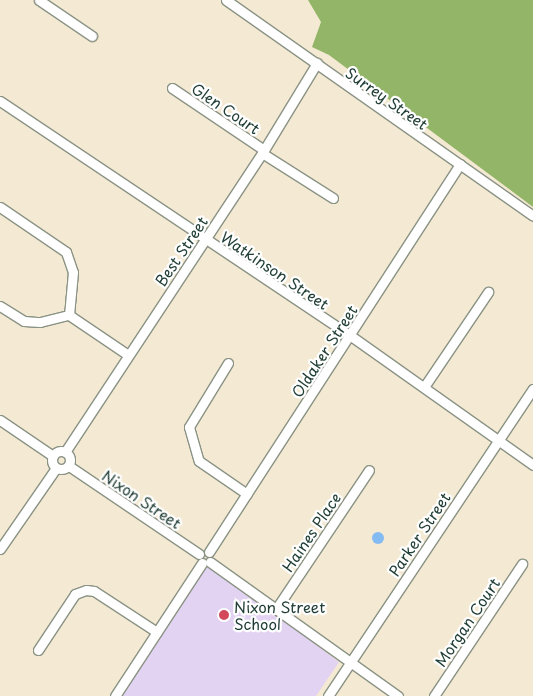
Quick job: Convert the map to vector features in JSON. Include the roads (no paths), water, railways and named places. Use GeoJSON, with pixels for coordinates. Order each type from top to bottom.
{"type":"FeatureCollection","features":[{"type":"Feature","properties":{"kind":"street"},"geometry":{"type":"LineString","coordinates":[[39,0],[92,36]]}},
{"type":"Feature","properties":{"kind":"street","name":"Surrey Street"},"geometry":{"type":"LineString","coordinates":[[226,0],[533,216]]}},
{"type":"Feature","properties":{"kind":"street","name":"Best Street"},"geometry":{"type":"LineString","coordinates":[[65,452],[263,152],[317,63]]}},
{"type":"Feature","properties":{"kind":"street","name":"Glen Court"},"geometry":{"type":"LineString","coordinates":[[172,88],[263,152],[334,198]]}},
{"type":"Feature","properties":{"kind":"street","name":"Watkinson Street"},"geometry":{"type":"LineString","coordinates":[[0,102],[351,336],[533,465]]}},
{"type":"Feature","properties":{"kind":"street","name":"Oldaker Street"},"geometry":{"type":"LineString","coordinates":[[115,696],[351,336],[460,164]]}},
{"type":"Feature","properties":{"kind":"street"},"geometry":{"type":"LineString","coordinates":[[0,207],[66,252],[73,272],[69,315]]}},
{"type":"Feature","properties":{"kind":"street"},"geometry":{"type":"LineString","coordinates":[[424,387],[488,292]]}},
{"type":"Feature","properties":{"kind":"street"},"geometry":{"type":"LineString","coordinates":[[0,306],[24,322],[40,322],[69,315],[128,355]]}},
{"type":"Feature","properties":{"kind":"street"},"geometry":{"type":"LineString","coordinates":[[228,363],[189,427],[199,460],[247,494]]}},
{"type":"Feature","properties":{"kind":"street","name":"Parker Street"},"geometry":{"type":"LineString","coordinates":[[328,696],[533,388]]}},
{"type":"Feature","properties":{"kind":"street"},"geometry":{"type":"LineString","coordinates":[[0,420],[53,456],[56,468],[0,549]]}},
{"type":"Feature","properties":{"kind":"street"},"geometry":{"type":"LineString","coordinates":[[53,456],[65,452],[70,458],[69,466],[63,470],[56,468]]}},
{"type":"Feature","properties":{"kind":"street","name":"Nixon Street"},"geometry":{"type":"LineString","coordinates":[[69,466],[205,558],[398,696]]}},
{"type":"Feature","properties":{"kind":"street","name":"Haines Place"},"geometry":{"type":"LineString","coordinates":[[276,609],[369,470]]}},
{"type":"Feature","properties":{"kind":"street","name":"Morgan Court"},"geometry":{"type":"LineString","coordinates":[[434,696],[522,564]]}},
{"type":"Feature","properties":{"kind":"street"},"geometry":{"type":"LineString","coordinates":[[38,650],[75,594],[86,590],[94,591],[157,632]]}},
{"type":"Feature","properties":{"kind":"water"},"geometry":{"type":"Polygon","coordinates":[[[376,532],[380,532],[384,538],[380,544],[376,544],[372,540],[372,536],[376,532]]]}},
{"type":"Feature","properties":{"kind":"place","name":"Nixon Street School"},"geometry":{"type":"Point","coordinates":[224,615]}}]}
